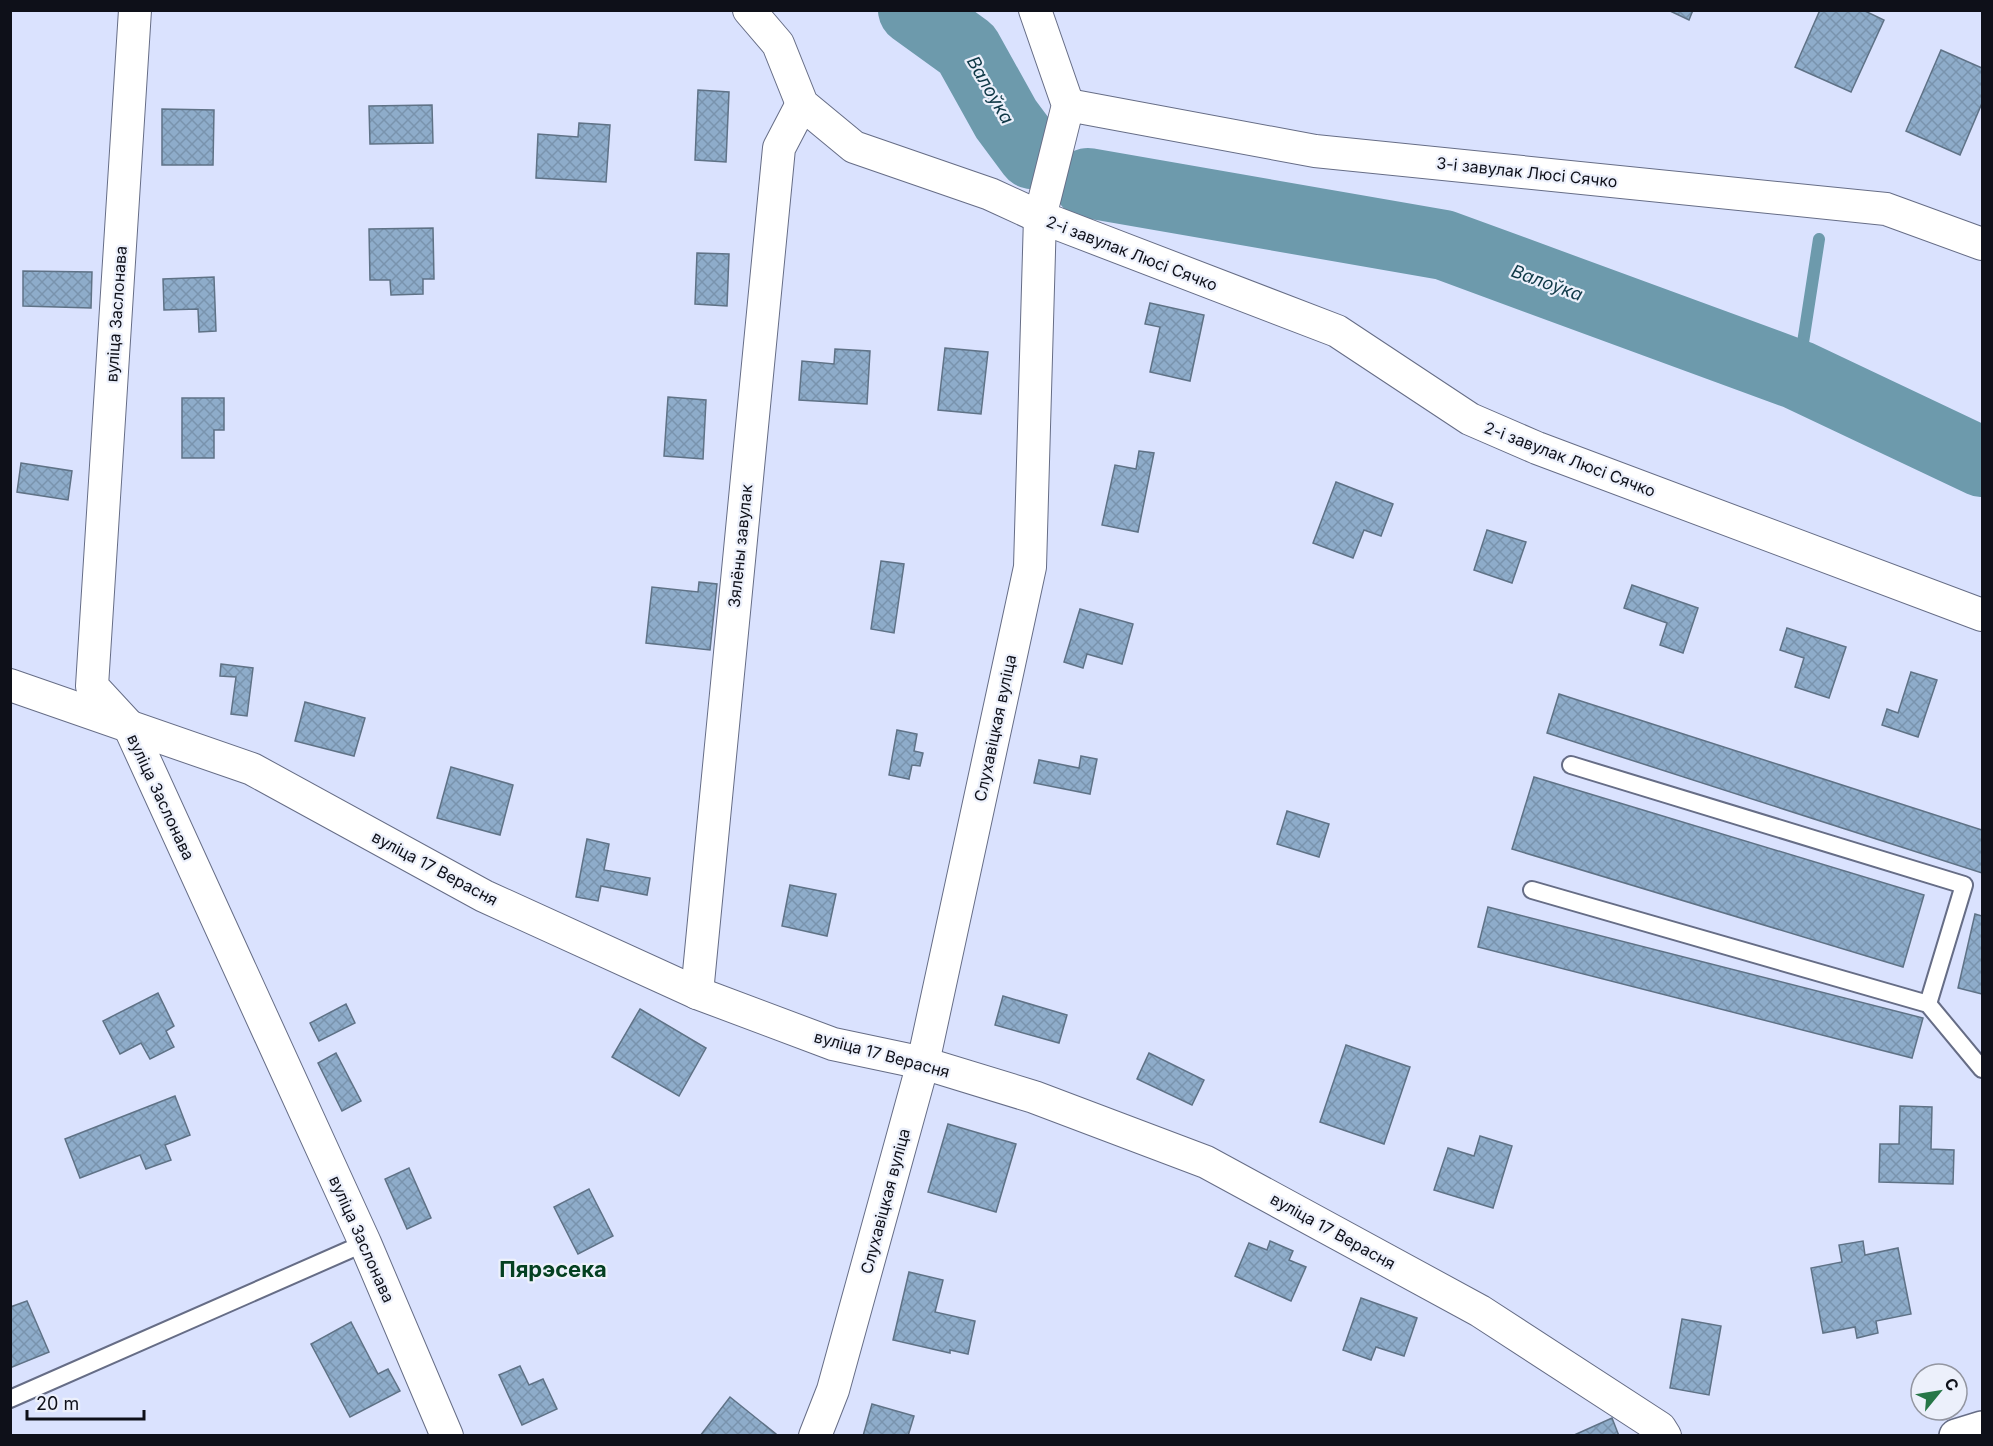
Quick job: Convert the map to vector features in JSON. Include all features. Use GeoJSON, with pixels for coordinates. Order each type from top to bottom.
{"type":"FeatureCollection","features":[{"type":"Feature","properties":{"kind":"main road"},"geometry":{"type":"LineString","coordinates":[[1956,1436],[1983,1428]]}},
{"type":"Feature","properties":{"kind":"street","name":"вуліца Заслонава"},"geometry":{"type":"LineString","coordinates":[[135,10],[92,686],[129,726],[365,1243],[447,1436]]}},
{"type":"Feature","properties":{"kind":"street"},"geometry":{"type":"LineString","coordinates":[[749,10],[778,44],[802,104]]}},
{"type":"Feature","properties":{"kind":"street"},"geometry":{"type":"LineString","coordinates":[[1035,10],[1068,105]]}},
{"type":"Feature","properties":{"kind":"street","name":"2-і завулак Люсі Сячко"},"geometry":{"type":"LineString","coordinates":[[802,104],[854,147],[990,194],[1040,217],[1337,331],[1470,419],[1537,448],[1983,615]]}},
{"type":"Feature","properties":{"kind":"street","name":"Зялёны завулак"},"geometry":{"type":"LineString","coordinates":[[697,993],[779,148],[802,104]]}},
{"type":"Feature","properties":{"kind":"street","name":"Слухавіцкая вуліца"},"geometry":{"type":"LineString","coordinates":[[815,1436],[833,1390],[922,1063],[1030,567],[1040,217],[1068,105]]}},
{"type":"Feature","properties":{"kind":"street","name":"3-і завулак Люсі Сячко"},"geometry":{"type":"LineString","coordinates":[[1068,105],[1316,151],[1886,208],[1983,244]]}},
{"type":"Feature","properties":{"kind":"street","name":"вуліца 17 Верасня"},"geometry":{"type":"LineString","coordinates":[[10,685],[252,770],[484,896],[697,993],[833,1044],[922,1063],[1034,1097],[1206,1162],[1480,1311],[1660,1428],[1665,1436]]}},
{"type":"Feature","properties":{"kind":"lane"},"geometry":{"type":"LineString","coordinates":[[1571,765],[1964,885],[1929,1004]]}},
{"type":"Feature","properties":{"kind":"lane"},"geometry":{"type":"LineString","coordinates":[[1532,890],[1929,1004],[1983,1069]]}},
{"type":"Feature","properties":{"kind":"lane"},"geometry":{"type":"LineString","coordinates":[[10,1399],[365,1243]]}},
{"type":"Feature","properties":{"kind":"building"},"geometry":{"type":"Polygon","coordinates":[[[1668,10],[1693,10],[1689,20],[1668,10]]]}},
{"type":"Feature","properties":{"kind":"building"},"geometry":{"type":"Polygon","coordinates":[[[1820,10],[1863,10],[1884,20],[1851,92],[1795,67],[1820,10]]]}},
{"type":"Feature","properties":{"kind":"building"},"geometry":{"type":"Polygon","coordinates":[[[1941,50],[1982,68],[1982,103],[1960,155],[1906,131],[1941,50]]]}},
{"type":"Feature","properties":{"kind":"building"},"geometry":{"type":"Polygon","coordinates":[[[698,90],[729,92],[726,162],[695,160],[698,90]]]}},
{"type":"Feature","properties":{"kind":"building"},"geometry":{"type":"Polygon","coordinates":[[[432,105],[433,143],[370,144],[369,106],[432,105]]]}},
{"type":"Feature","properties":{"kind":"building"},"geometry":{"type":"Polygon","coordinates":[[[162,109],[214,110],[213,165],[162,165],[162,109]]]}},
{"type":"Feature","properties":{"kind":"building"},"geometry":{"type":"Polygon","coordinates":[[[579,123],[610,125],[606,182],[536,178],[538,134],[578,137],[579,123]]]}},
{"type":"Feature","properties":{"kind":"building"},"geometry":{"type":"Polygon","coordinates":[[[433,228],[434,279],[423,279],[423,294],[391,295],[390,280],[370,280],[369,229],[433,228]]]}},
{"type":"Feature","properties":{"kind":"building"},"geometry":{"type":"Polygon","coordinates":[[[697,253],[729,254],[727,306],[695,304],[697,253]]]}},
{"type":"Feature","properties":{"kind":"building"},"geometry":{"type":"Polygon","coordinates":[[[23,271],[92,272],[91,308],[23,306],[23,271]]]}},
{"type":"Feature","properties":{"kind":"building"},"geometry":{"type":"Polygon","coordinates":[[[214,277],[216,331],[199,332],[198,309],[164,310],[163,279],[214,277]]]}},
{"type":"Feature","properties":{"kind":"building"},"geometry":{"type":"Polygon","coordinates":[[[1150,303],[1204,315],[1190,381],[1150,372],[1160,327],[1145,324],[1150,303]]]}},
{"type":"Feature","properties":{"kind":"building"},"geometry":{"type":"Polygon","coordinates":[[[945,348],[988,352],[981,414],[938,410],[945,348]]]}},
{"type":"Feature","properties":{"kind":"building"},"geometry":{"type":"Polygon","coordinates":[[[835,349],[870,351],[867,404],[799,400],[802,361],[834,364],[835,349]]]}},
{"type":"Feature","properties":{"kind":"building"},"geometry":{"type":"Polygon","coordinates":[[[668,397],[706,400],[703,459],[664,456],[668,397]]]}},
{"type":"Feature","properties":{"kind":"building"},"geometry":{"type":"Polygon","coordinates":[[[182,398],[224,398],[224,430],[214,430],[214,458],[182,458],[182,398]]]}},
{"type":"Feature","properties":{"kind":"building"},"geometry":{"type":"Polygon","coordinates":[[[1139,451],[1154,453],[1138,532],[1102,525],[1115,465],[1136,469],[1139,451]]]}},
{"type":"Feature","properties":{"kind":"building"},"geometry":{"type":"Polygon","coordinates":[[[21,463],[72,471],[68,500],[17,492],[21,463]]]}},
{"type":"Feature","properties":{"kind":"building"},"geometry":{"type":"Polygon","coordinates":[[[1336,482],[1393,504],[1381,536],[1364,530],[1353,558],[1313,543],[1336,482]]]}},
{"type":"Feature","properties":{"kind":"building"},"geometry":{"type":"Polygon","coordinates":[[[1487,530],[1526,542],[1512,583],[1474,570],[1487,530]]]}},
{"type":"Feature","properties":{"kind":"building"},"geometry":{"type":"Polygon","coordinates":[[[881,561],[904,564],[894,633],[871,629],[881,561]]]}},
{"type":"Feature","properties":{"kind":"building"},"geometry":{"type":"Polygon","coordinates":[[[699,582],[717,584],[710,650],[646,643],[652,587],[698,592],[699,582]]]}},
{"type":"Feature","properties":{"kind":"building"},"geometry":{"type":"Polygon","coordinates":[[[1632,585],[1698,608],[1683,653],[1660,645],[1667,623],[1624,608],[1632,585]]]}},
{"type":"Feature","properties":{"kind":"building"},"geometry":{"type":"Polygon","coordinates":[[[1080,609],[1133,624],[1122,664],[1087,654],[1083,668],[1064,662],[1080,609]]]}},
{"type":"Feature","properties":{"kind":"building"},"geometry":{"type":"Polygon","coordinates":[[[1787,628],[1846,647],[1829,698],[1795,687],[1804,658],[1780,650],[1787,628]]]}},
{"type":"Feature","properties":{"kind":"building"},"geometry":{"type":"Polygon","coordinates":[[[221,664],[253,668],[247,716],[231,714],[236,677],[220,676],[221,664]]]}},
{"type":"Feature","properties":{"kind":"building"},"geometry":{"type":"Polygon","coordinates":[[[1911,672],[1937,680],[1918,737],[1882,725],[1887,709],[1898,713],[1911,672]]]}},
{"type":"Feature","properties":{"kind":"building"},"geometry":{"type":"Polygon","coordinates":[[[1559,694],[1982,830],[1982,873],[1547,733],[1559,694]]]}},
{"type":"Feature","properties":{"kind":"building"},"geometry":{"type":"Polygon","coordinates":[[[305,702],[365,718],[354,756],[295,741],[305,702]]]}},
{"type":"Feature","properties":{"kind":"building"},"geometry":{"type":"Polygon","coordinates":[[[897,730],[917,734],[914,751],[923,753],[920,766],[912,765],[909,779],[889,775],[897,730]]]}},
{"type":"Feature","properties":{"kind":"building"},"geometry":{"type":"Polygon","coordinates":[[[1081,756],[1097,759],[1090,794],[1034,783],[1039,760],[1079,768],[1081,756]]]}},
{"type":"Feature","properties":{"kind":"building"},"geometry":{"type":"Polygon","coordinates":[[[451,767],[513,785],[500,835],[437,818],[451,767]]]}},
{"type":"Feature","properties":{"kind":"building"},"geometry":{"type":"Polygon","coordinates":[[[1534,777],[1924,895],[1903,967],[1512,849],[1534,777]]]}},
{"type":"Feature","properties":{"kind":"building"},"geometry":{"type":"Polygon","coordinates":[[[1287,811],[1329,824],[1319,857],[1277,844],[1287,811]]]}},
{"type":"Feature","properties":{"kind":"building"},"geometry":{"type":"Polygon","coordinates":[[[587,839],[609,844],[604,870],[650,878],[647,895],[601,886],[598,901],[576,897],[587,839]]]}},
{"type":"Feature","properties":{"kind":"building"},"geometry":{"type":"Polygon","coordinates":[[[790,885],[836,894],[827,936],[782,926],[790,885]]]}},
{"type":"Feature","properties":{"kind":"building"},"geometry":{"type":"Polygon","coordinates":[[[1488,907],[1923,1018],[1912,1058],[1478,947],[1488,907]]]}},
{"type":"Feature","properties":{"kind":"building"},"geometry":{"type":"Polygon","coordinates":[[[1975,914],[1982,916],[1982,994],[1958,988],[1975,914]]]}},
{"type":"Feature","properties":{"kind":"building"},"geometry":{"type":"Polygon","coordinates":[[[158,993],[174,1026],[166,1031],[174,1047],[150,1059],[141,1043],[120,1054],[103,1021],[158,993]]]}},
{"type":"Feature","properties":{"kind":"building"},"geometry":{"type":"Polygon","coordinates":[[[1003,996],[1067,1015],[1059,1043],[995,1025],[1003,996]]]}},
{"type":"Feature","properties":{"kind":"building"},"geometry":{"type":"Polygon","coordinates":[[[346,1004],[355,1023],[319,1041],[310,1023],[346,1004]]]}},
{"type":"Feature","properties":{"kind":"building"},"geometry":{"type":"Polygon","coordinates":[[[640,1009],[706,1048],[679,1096],[612,1057],[640,1009]]]}},
{"type":"Feature","properties":{"kind":"building"},"geometry":{"type":"Polygon","coordinates":[[[1346,1045],[1410,1067],[1384,1144],[1320,1122],[1346,1045]]]}},
{"type":"Feature","properties":{"kind":"building"},"geometry":{"type":"Polygon","coordinates":[[[336,1053],[361,1101],[342,1111],[318,1063],[336,1053]]]}},
{"type":"Feature","properties":{"kind":"building"},"geometry":{"type":"Polygon","coordinates":[[[1149,1053],[1204,1080],[1192,1105],[1137,1079],[1149,1053]]]}},
{"type":"Feature","properties":{"kind":"building"},"geometry":{"type":"Polygon","coordinates":[[[175,1096],[190,1135],[165,1145],[171,1160],[146,1169],[140,1155],[80,1178],[65,1139],[175,1096]]]}},
{"type":"Feature","properties":{"kind":"building"},"geometry":{"type":"Polygon","coordinates":[[[1900,1106],[1932,1107],[1931,1149],[1954,1150],[1953,1184],[1879,1182],[1880,1144],[1899,1144],[1900,1106]]]}},
{"type":"Feature","properties":{"kind":"building"},"geometry":{"type":"Polygon","coordinates":[[[948,1124],[1016,1144],[996,1212],[928,1192],[948,1124]]]}},
{"type":"Feature","properties":{"kind":"building"},"geometry":{"type":"Polygon","coordinates":[[[1480,1136],[1512,1146],[1493,1208],[1434,1190],[1448,1148],[1474,1156],[1480,1136]]]}},
{"type":"Feature","properties":{"kind":"building"},"geometry":{"type":"Polygon","coordinates":[[[409,1168],[431,1218],[407,1229],[385,1179],[409,1168]]]}},
{"type":"Feature","properties":{"kind":"building"},"geometry":{"type":"Polygon","coordinates":[[[589,1189],[613,1236],[578,1254],[554,1207],[589,1189]]]}},
{"type":"Feature","properties":{"kind":"building"},"geometry":{"type":"Polygon","coordinates":[[[1270,1241],[1293,1251],[1289,1260],[1306,1267],[1291,1301],[1235,1276],[1249,1243],[1267,1250],[1270,1241]]]}},
{"type":"Feature","properties":{"kind":"building"},"geometry":{"type":"Polygon","coordinates":[[[1863,1241],[1865,1255],[1898,1248],[1911,1314],[1876,1321],[1878,1333],[1857,1338],[1855,1327],[1823,1333],[1811,1268],[1842,1262],[1839,1245],[1863,1241]]]}},
{"type":"Feature","properties":{"kind":"building"},"geometry":{"type":"Polygon","coordinates":[[[909,1272],[943,1280],[935,1312],[975,1321],[968,1354],[950,1350],[950,1353],[893,1340],[909,1272]]]}},
{"type":"Feature","properties":{"kind":"building"},"geometry":{"type":"Polygon","coordinates":[[[1361,1298],[1417,1318],[1404,1356],[1376,1347],[1371,1360],[1343,1350],[1361,1298]]]}},
{"type":"Feature","properties":{"kind":"building"},"geometry":{"type":"Polygon","coordinates":[[[27,1301],[49,1352],[10,1368],[10,1307],[27,1301]]]}},
{"type":"Feature","properties":{"kind":"building"},"geometry":{"type":"Polygon","coordinates":[[[1682,1319],[1721,1326],[1709,1395],[1670,1388],[1682,1319]]]}},
{"type":"Feature","properties":{"kind":"building"},"geometry":{"type":"Polygon","coordinates":[[[351,1322],[378,1374],[388,1369],[400,1391],[350,1417],[311,1344],[351,1322]]]}},
{"type":"Feature","properties":{"kind":"building"},"geometry":{"type":"Polygon","coordinates":[[[520,1366],[529,1385],[543,1379],[557,1409],[522,1425],[499,1375],[520,1366]]]}},
{"type":"Feature","properties":{"kind":"building"},"geometry":{"type":"Polygon","coordinates":[[[730,1397],[776,1434],[775,1436],[700,1436],[730,1397]]]}},
{"type":"Feature","properties":{"kind":"building"},"geometry":{"type":"Polygon","coordinates":[[[872,1404],[914,1416],[908,1436],[863,1436],[872,1404]]]}},
{"type":"Feature","properties":{"kind":"building"},"geometry":{"type":"Polygon","coordinates":[[[1612,1418],[1619,1436],[1572,1436],[1612,1418]]]}},
{"type":"Feature","properties":{"kind":"waterway","name":"Валоўка"},"geometry":{"type":"LineString","coordinates":[[913,10],[967,49],[1006,119],[1032,154]]}},
{"type":"Feature","properties":{"kind":"waterway","name":"Валоўка"},"geometry":{"type":"LineString","coordinates":[[1088,183],[1444,245],[1798,375],[1982,462]]}},
{"type":"Feature","properties":{"kind":"waterway"},"geometry":{"type":"LineString","coordinates":[[1798,375],[1819,239]]}},
{"type":"Feature","properties":{"kind":"district","name":"Пярэсека"},"geometry":{"type":"Point","coordinates":[553,1269]}}]}
